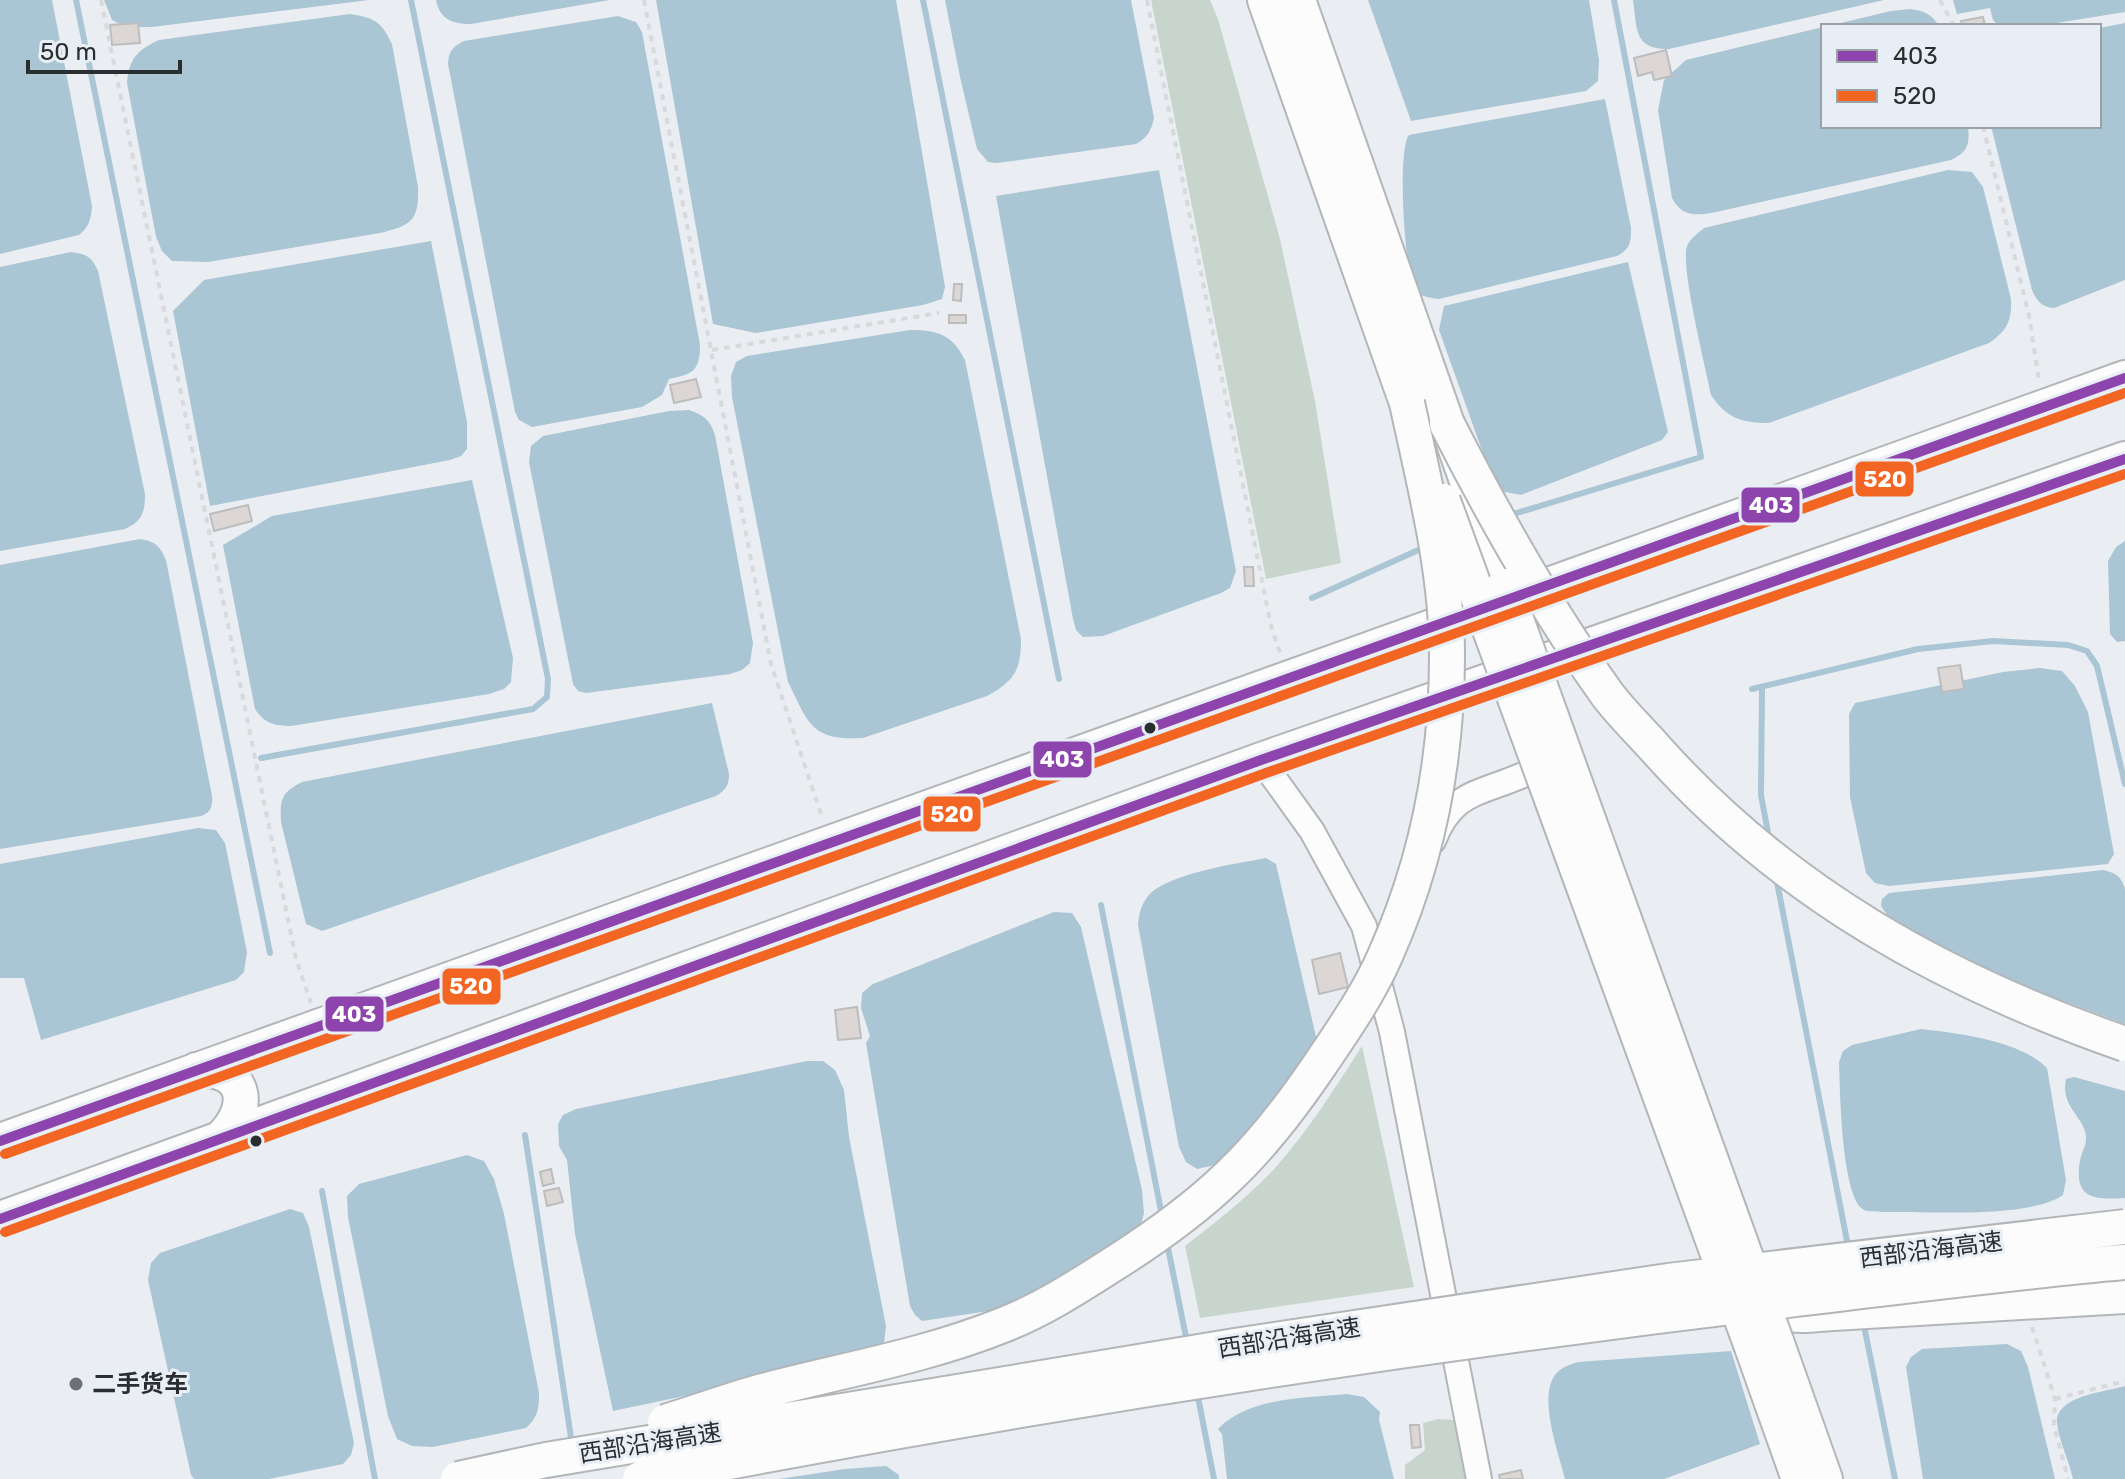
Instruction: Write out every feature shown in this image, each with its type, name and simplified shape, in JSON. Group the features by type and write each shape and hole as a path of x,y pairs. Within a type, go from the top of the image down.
{"highway":[{"path":"1265,0 1335,149 1447,424 1825,1479"},
{"path":"546,1460 759,1392 913,1354 1005,1325 1083,1284 1158,1235 1229,1176 1296,1100 1349,1021 1385,957 1416,873 1437,789 1447,653 1432,524 1407,403 1335,149 1298,0"},
{"path":"0,1141 2125,378"},
{"path":"1407,403 1799,1479"},
{"path":"1447,424 1490,508 1539,591 1609,696 1690,787 1781,867 1881,935 1989,991 2125,1044"},
{"path":"0,1219 1261,760 2125,459"},
{"path":"196,1070 224,1072 240,1091 239,1116 221,1138"},
{"name":"西部沿海高速","path":"458,1479 546,1460 1235,1346 1668,1281 2125,1227"},
{"name":"西部沿海高速","path":"640,1479 920,1426 1305,1363 1766,1303 2125,1262"},
{"path":"1766,1303 1778,1312 1833,1313 2125,1296"}],"street":[{"path":"1380,986 1435,835 1446,816 1461,801 1482,788 1566,757"},
{"path":"1261,760 1312,831 1364,926 1392,1032 1479,1479"}],"path":[{"path":"101,0 296,959 319,1027"},
{"path":"644,0 771,664 831,843"},
{"path":"1147,0 1271,626 1289,678"},
{"path":"1940,0 1953,24"},
{"path":"1983,128 2029,316 2043,408"},
{"path":"711,350 939,313"},
{"path":"2030,1321 2055,1399 2054,1425 2068,1479"},
{"path":"2055,1399 2125,1381"}],"shaded area":[{"path":"1151,0 1210,0 1218,19 1280,239 1315,401 1341,563 1266,579"},
{"path":"1362,1046 1414,1287 1200,1318 1185,1246 1243,1199 1275,1168 1310,1124"},
{"path":"1438,1419 1456,1420 1468,1479 1405,1479 1405,1465 1425,1450 1423,1423"}],"water":[{"path":"0,0 52,0 92,206 89,222 79,235 0,254"},
{"path":"104,0 369,0 152,27 126,27 112,20"},
{"path":"436,0 610,0 471,24 448,20"},
{"path":"656,0 896,0 945,287 942,299 923,305 756,333 713,324"},
{"path":"945,0 1131,0 1154,118 1152,127 1136,144 988,162 977,149"},
{"path":"1368,0 1589,0 1599,60 1598,81 1586,91 1411,121"},
{"path":"1633,0 1884,0 1669,49 1643,42 1637,29"},
{"path":"1953,0 2125,0 2125,12 2050,24 1997,24 1990,8 1957,14"},
{"path":"1891,11 1919,11 1937,24 1836,24"},
{"path":"350,14 376,22 392,44 418,187 417,207 411,220 380,233 208,262 172,261 162,251 156,237 127,83 136,56 159,40"},
{"path":"618,16 636,22 642,32 700,345 699,361 689,373 669,379 662,395 642,407 532,427 519,420 515,412 448,64 449,56 454,47 464,41"},
{"path":"2125,23 2125,280 2054,308 2040,303 2032,290 1992,128 2101,128 2101,28"},
{"path":"1821,27 1821,128 1968,128 1968,143 1961,154 1951,160 1716,212 1685,212 1672,198 1658,110 1664,80 1686,60"},
{"path":"1605,99 1631,228 1630,242 1625,251 1617,256 1439,299 1416,291 1405,239 1403,163 1409,135"},
{"path":"1159,170 1236,571 1230,588 1221,593 1103,636 1083,637 1076,630 1073,619 996,196"},
{"path":"1948,170 1972,172 1983,187 2011,299 2011,313 2000,334 1989,343 1769,423 1736,418 1723,409 1711,395 1690,295 1686,257 1687,246 1692,239 1704,228"},
{"path":"431,241 467,422 467,449 461,456 450,460 210,506 173,311 204,280"},
{"path":"71,252 88,257 98,271 145,494 143,511 135,523 125,529 0,551 0,267"},
{"path":"1628,262 1668,432 1662,440 1521,495 1500,491 1494,484 1439,330 1444,306"},
{"path":"910,330 943,335 955,344 965,360 1021,639 1019,659 1010,680 987,696 863,738 832,736 822,733 807,719 788,682 732,397 731,376 736,362 747,356"},
{"path":"689,410 706,419 715,435 753,643 750,663 730,674 586,693 578,691 573,684 529,462 531,446 543,436 669,411"},
{"path":"472,480 513,658 511,682 504,689 489,694 291,726 262,718 255,709 223,545 272,516"},
{"path":"140,539 156,545 166,560 212,796 211,808 201,816 0,849 0,565"},
{"path":"2125,541 2125,641 2117,642 2110,634 2108,561 2116,547"},
{"path":"2040,668 2062,671 2075,686 2088,712 2114,854 2108,864 1889,886 1875,883 1866,873 1850,797 1849,714 1855,703 2003,672"},
{"path":"712,703 729,774 726,787 716,796 322,931 306,924 281,822 282,802 286,793 302,782"},
{"path":"198,828 216,830 225,843 247,952 244,972 236,980 41,1040 24,978 0,978 0,864"},
{"path":"1266,858 1276,864 1320,1054 1238,1160 1197,1169 1186,1162 1179,1147 1138,925 1140,913 1148,896 1171,881"},
{"path":"2103,870 2117,876 2125,889 2125,1024 2024,986 1953,954 1887,915 1881,906 1882,899 1889,893"},
{"path":"1054,912 1072,913 1081,927 1142,1190 1144,1213 1139,1232 1015,1307 922,1321 910,1306 866,1043 870,1036 861,1008 862,993 873,984"},
{"path":"1921,1029 2005,1045 2022,1051 2047,1068 2066,1180 2063,1195 2026,1208 1976,1212 1870,1211 1864,1210 1856,1201 1843,1141 1839,1062 1843,1051 1852,1045"},
{"path":"807,1061 823,1061 835,1070 844,1090 849,1137 886,1326 883,1351 836,1364 613,1411 575,1234 567,1160 559,1146 558,1124 563,1115 576,1109"},
{"path":"2074,1077 2125,1091 2125,1198 2096,1197 2083,1190 2080,1183 2080,1161 2086,1136 2069,1104 2065,1089 2066,1079"},
{"path":"467,1155 484,1161 494,1179 504,1214 539,1393 538,1408 526,1428 433,1447 412,1446 397,1439 388,1416 348,1217 347,1196 359,1184"},
{"path":"290,1209 303,1213 309,1227 354,1443 351,1455 343,1464 269,1479 194,1479 148,1280 151,1263 160,1253"},
{"path":"2007,1344 2021,1351 2028,1367 2055,1479 1923,1479 1906,1367 1911,1357 1922,1349"},
{"path":"1731,1351 1760,1444 1664,1479 1565,1479 1550,1422 1549,1406 1549,1391 1560,1370 1578,1362"},
{"path":"2125,1386 2125,1479 2073,1479 2058,1430 2059,1414 2072,1401"},
{"path":"1347,1394 1364,1397 1380,1412 1379,1420 1394,1479 1227,1479 1222,1434 1218,1429 1231,1418 1279,1401"},
{"path":"886,1466 899,1475 899,1479 779,1479 845,1469"}],"building":[{"path":"1983,17 1985,24 1962,24 1961,21"},
{"path":"138,23 140,43 112,45 110,25"},
{"path":"1666,50 1672,76 1654,80 1652,72 1638,76 1634,58"},
{"path":"954,284 962,284 961,301 953,300"},
{"path":"949,315 966,315 966,323 949,323"},
{"path":"696,379 701,397 674,403 670,385"},
{"path":"248,505 252,521 214,531 210,514"},
{"path":"1244,567 1253,567 1254,586 1245,586"},
{"path":"1960,665 1964,689 1942,692 1938,668"},
{"path":"1340,953 1348,987 1319,994 1312,960"},
{"path":"857,1007 861,1038 838,1040 835,1010"},
{"path":"551,1169 554,1183 543,1186 540,1172"},
{"path":"559,1188 563,1202 547,1206 544,1191"},
{"path":"1410,1425 1419,1425 1421,1447 1412,1448"},
{"path":"1521,1470 1523,1479 1500,1479 1499,1475"}],"waterway":[{"path":"76,0 270,953"},
{"path":"261,758 533,709 547,697 548,679 411,0"},
{"path":"923,0 1059,679"},
{"path":"1507,516 1701,457 1614,0"},
{"path":"1312,598 1425,547"},
{"path":"1752,689 1918,649 1993,641 2068,645 2087,651 2097,666 2125,784"},
{"path":"1762,687 1761,795 1769,838"},
{"path":"1776,877 1849,1251"},
{"path":"1101,905 1162,1216"},
{"path":"525,1135 572,1444"},
{"path":"322,1191 375,1479"},
{"path":"1167,1243 1187,1342"},
{"path":"1863,1321 1895,1479"},
{"path":"1197,1392 1214,1479"}],"transit line":[{"name":"403","path":"0,1141 2125,378"},
{"name":"520","path":"5,1154 2125,393"},
{"name":"403","path":"0,1219 1261,760 2125,459"},
{"name":"520","path":"5,1232 1266,773 2125,474"}],"place":[{"name":"二手货车","path":"76,1384"}]}
